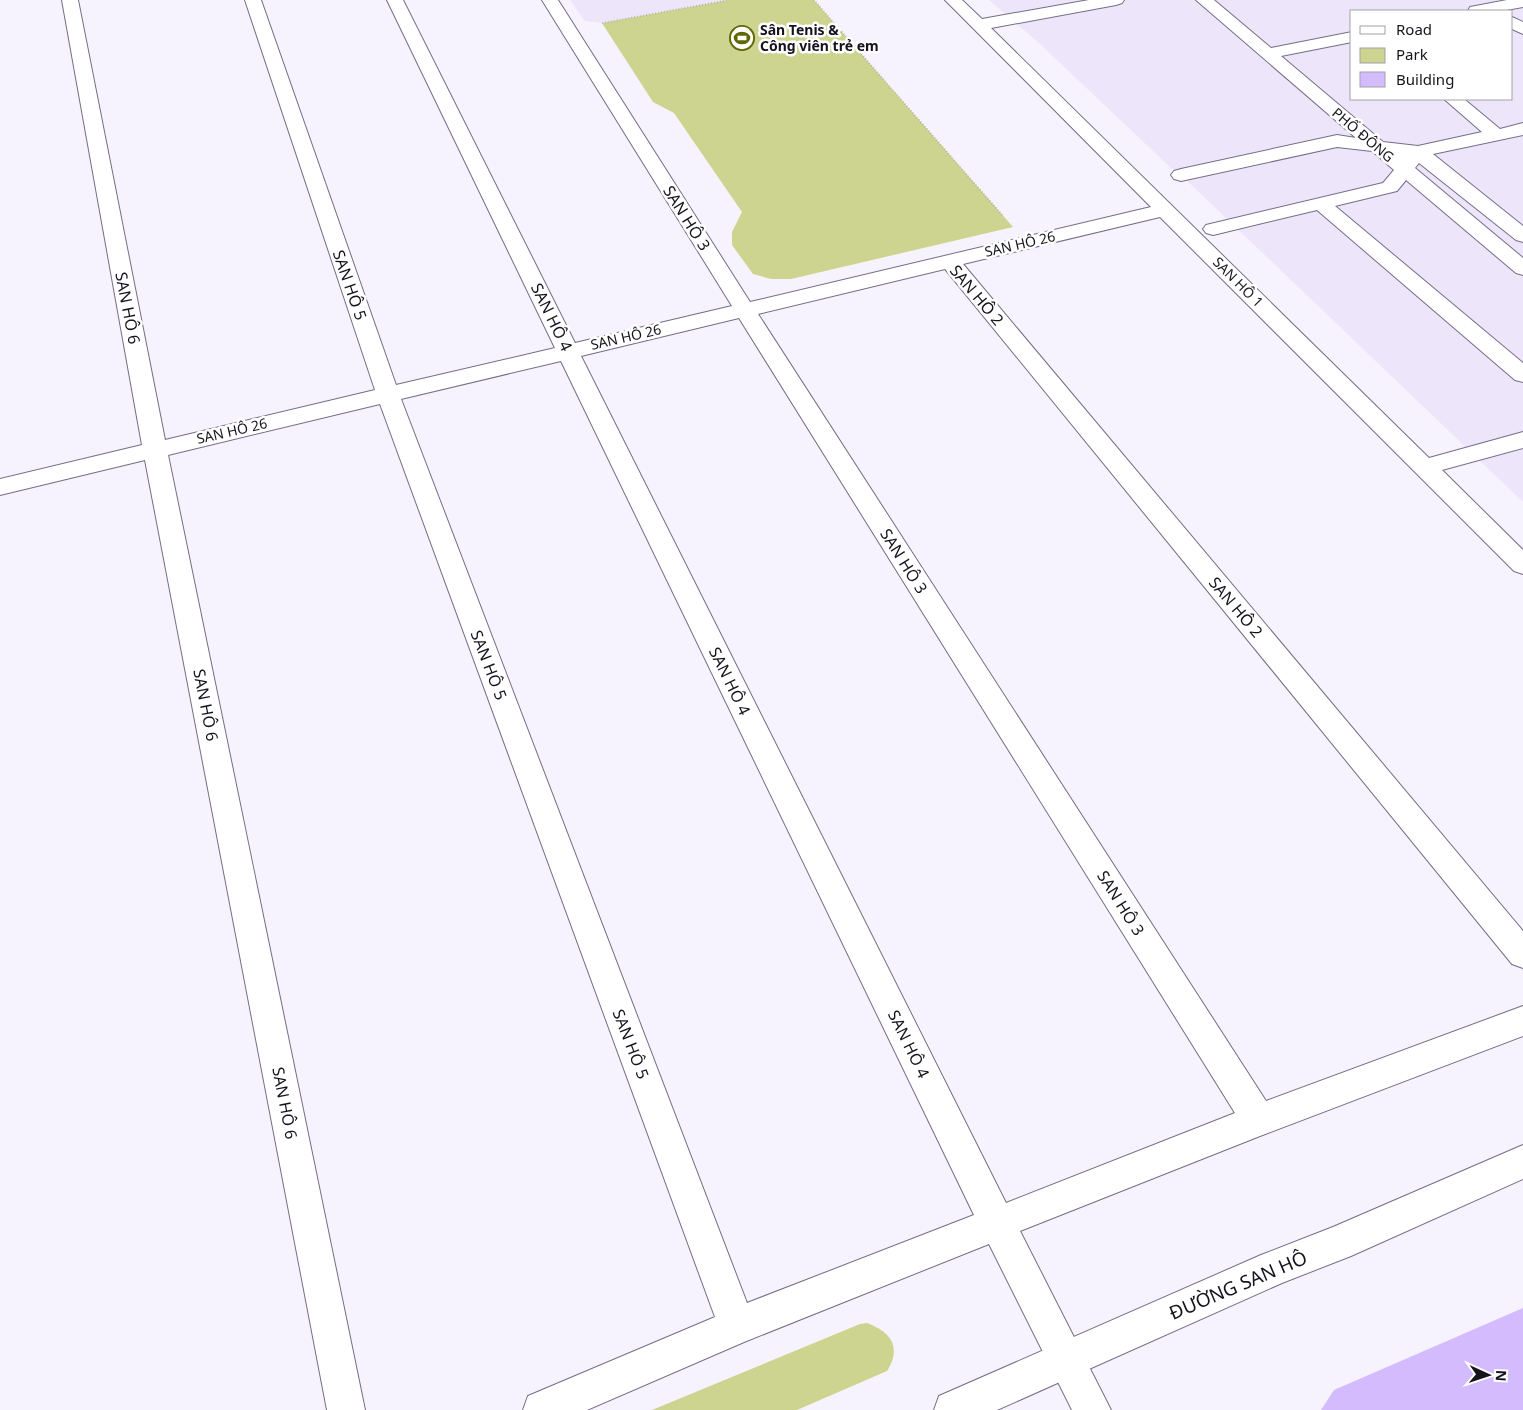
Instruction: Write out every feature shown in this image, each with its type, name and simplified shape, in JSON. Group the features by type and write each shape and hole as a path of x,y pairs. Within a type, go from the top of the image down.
{"street":[{"name":"SAN HÔ 6","path":"70,0 155,450 346,1410"},
{"name":"SAN HÔ 5","path":"253,0 388,394 737,1326"},
{"name":"SAN HÔ 4","path":"394,0 997,1223 1092,1410"},
{"name":"SAN HÔ 3","path":"550,0 744,310 1259,1120"},
{"name":"SAN HÔ 1","path":"953,0 1523,565"},
{"path":"979,25 1116,0"},
{"name":"PHỐ ĐÔNG","path":"1204,0 1523,269"},
{"path":"1485,8 1523,2"},
{"path":"1267,54 1350,37"},
{"path":"1454,100 1495,134"},
{"path":"1181,175 1337,141 1418,152 1523,129"},
{"path":"1213,229 1390,188 1418,152"},
{"path":"1418,152 1523,236"},
{"path":"1321,204 1523,375"},
{"name":"SAN HÔ 26","path":"0,487 1165,210"},
{"name":"SAN HÔ 2","path":"949,261 1523,954"},
{"path":"1424,467 1523,440"},
{"path":"542,1410 737,1326 1259,1120 1523,1021"},
{"name":"ĐƯỜNG SAN HÔ","path":"953,1410 1068,1361 1274,1268 1338,1243 1523,1162"}],"path":[{"path":"602,23 728,0"},
{"path":"814,0 1007,220"}],"shaded area":[{"path":"570,0 728,0 602,23 585,21"},
{"path":"989,0 1523,0 1523,502 1181,175 1171,168 1041,45"}],"green space":[{"path":"728,0 814,0 1013,227 791,279 771,279 753,274 732,245 732,232 742,212 674,113 653,102 602,23"},
{"path":"867,1323 882,1331 892,1341 894,1355 887,1371 797,1410 652,1410 860,1324"}],"building":[{"path":"1523,1308 1523,1410 1321,1410 1334,1390"}],"place":[{"name":"Sân Tenis & Công viên trẻ em","path":"742,38"}]}
